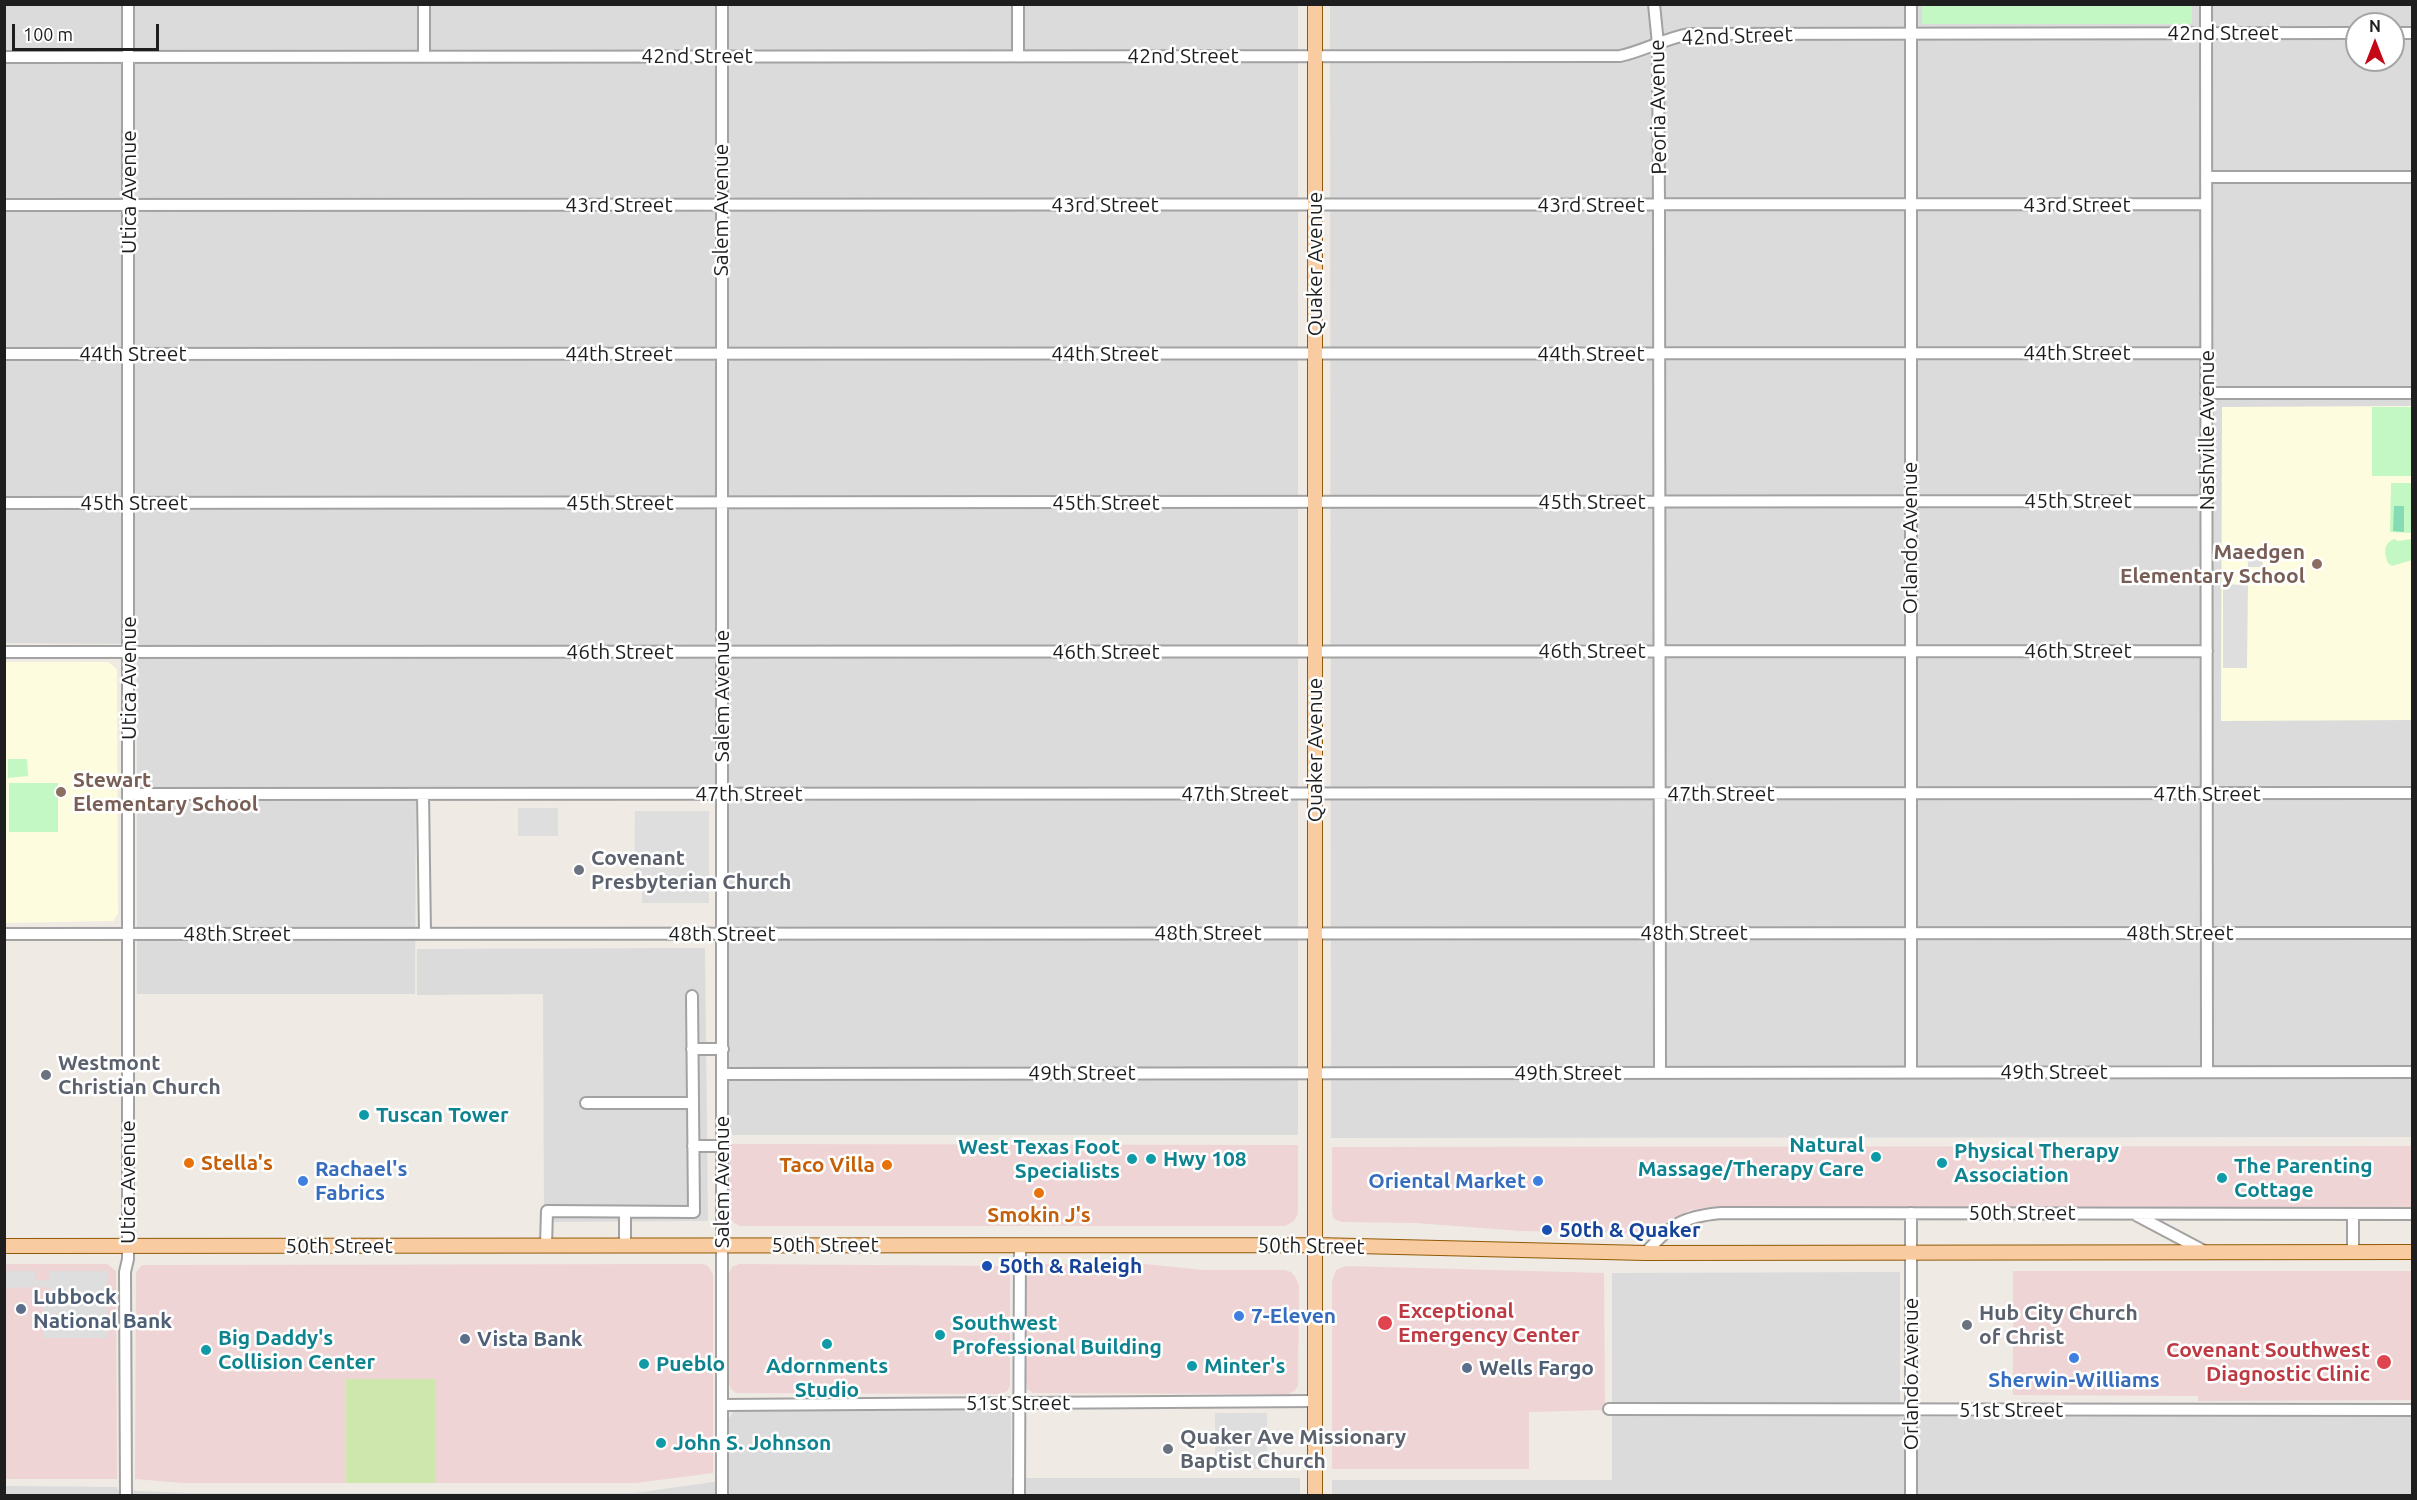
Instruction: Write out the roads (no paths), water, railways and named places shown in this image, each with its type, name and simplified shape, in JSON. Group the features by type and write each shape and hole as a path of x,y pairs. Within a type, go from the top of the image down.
{"main road":[{"name":"Quaker Avenue","path":"1315,4 1315,1496"},
{"name":"50th Street","path":"4,1246 1316,1245 1645,1253 2412,1252"}],"street":[{"name":"Utica Avenue","path":"126,1496 129,934 128,4"},
{"path":"424,4 424,57"},
{"name":"Salem Avenue","path":"722,4 722,1496"},
{"path":"1018,4 1018,56"},
{"name":"Peoria Avenue","path":"1654,4 1658,44 1659,205 1660,1073"},
{"name":"Orlando Avenue","path":"1911,4 1911,1072"},
{"name":"Nashville Avenue","path":"2206,4 2207,1072"},
{"name":"42nd Street","path":"4,57 1620,56 1639,52 1675,36 1689,34 2345,33"},
{"path":"2206,177 2412,177"},
{"name":"43rd Street","path":"4,205 2206,204"},
{"name":"44th Street","path":"4,354 2206,353"},
{"path":"2206,393 2412,393"},
{"name":"45th Street","path":"4,503 2207,501"},
{"name":"46th Street","path":"4,652 2207,651"},
{"name":"47th Street","path":"129,794 2412,793"},
{"path":"423,794 425,934"},
{"name":"48th Street","path":"4,934 2412,933"},
{"path":"546,1245 547,1211 694,1212 692,996"},
{"path":"692,1049 723,1049"},
{"name":"49th Street","path":"723,1074 2412,1072"},
{"path":"586,1103 693,1103"},
{"path":"693,1146 723,1146"},
{"path":"625,1213 625,1246"},
{"name":"50th Street","path":"1645,1253 1670,1228 1697,1215 1721,1213 2412,1214"},
{"name":"Orlando Avenue","path":"1911,1213 1911,1496"},
{"path":"2132,1213 2205,1251"},
{"path":"2353,1214 2353,1252"},
{"path":"1019,1496 1020,1245"},
{"name":"51st Street","path":"722,1405 1315,1401"},
{"name":"51st Street","path":"1609,1409 2412,1410"}],"place":[{"name":"Maedgen Elementary School","path":"2317,564"},
{"name":"Stewart Elementary School","path":"61,792"},
{"name":"Covenant Presbyterian Church","path":"579,870"},
{"name":"Westmont Christian Church","path":"46,1075"},
{"name":"Tuscan Tower","path":"364,1115"},
{"name":"Natural Massage/Therapy Care","path":"1876,1157"},
{"name":"West Texas Foot Specialists","path":"1132,1159"},
{"name":"Hwy 108","path":"1151,1159"},
{"name":"Stella's","path":"189,1163"},
{"name":"Physical Therapy Association","path":"1942,1163"},
{"name":"Taco Villa","path":"887,1165"},
{"name":"The Parenting Cottage","path":"2222,1178"},
{"name":"Rachael's Fabrics","path":"303,1181"},
{"name":"Oriental Market","path":"1538,1181"},
{"name":"Smokin J's","path":"1039,1193"},
{"name":"50th & Quaker","path":"1547,1230"},
{"name":"50th & Raleigh","path":"987,1266"},
{"name":"Lubbock National Bank","path":"21,1309"},
{"name":"7-Eleven","path":"1239,1316"},
{"name":"Exceptional Emergency Center","path":"1385,1323"},
{"name":"Hub City Church of Christ","path":"1967,1325"},
{"name":"Southwest Professional Building","path":"940,1335"},
{"name":"Vista Bank","path":"465,1339"},
{"name":"Adornments Studio","path":"827,1344"},
{"name":"Big Daddy's Collision Center","path":"206,1350"},
{"name":"Sherwin-Williams","path":"2074,1358"},
{"name":"Covenant Southwest Diagnostic Clinic","path":"2384,1362"},
{"name":"Pueblo","path":"644,1364"},
{"name":"Minter's","path":"1192,1366"},
{"name":"Wells Fargo","path":"1467,1368"},
{"name":"John S. Johnson","path":"661,1443"},
{"name":"Quaker Ave Missionary Baptist Church","path":"1168,1449"}]}
